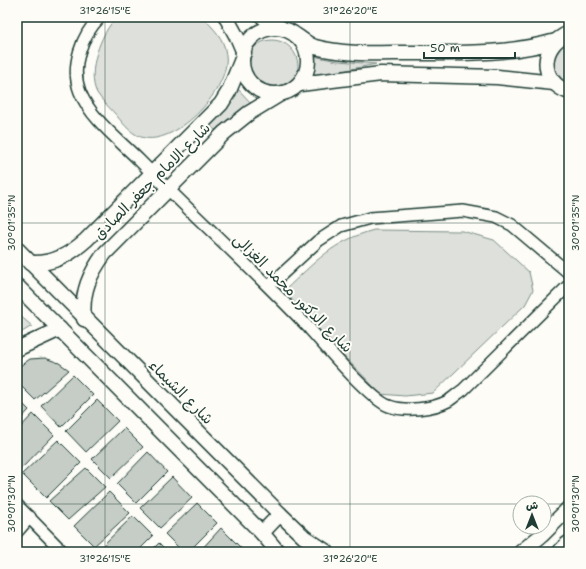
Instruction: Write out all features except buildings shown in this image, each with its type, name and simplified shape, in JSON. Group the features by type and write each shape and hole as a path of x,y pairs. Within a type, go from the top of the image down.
{"main road":[{"path":"562,552 569,545"}],"street":[{"name":"شارع الدكتور محمد الغزالى","path":"100,17 82,40 76,65 79,90 89,110 152,174 269,286 364,387 388,406 402,408 434,406 448,401 463,390 569,285"},
{"path":"226,17 231,25 243,56 245,73 252,84 263,91 282,93 300,84 381,74 497,76 554,83 569,92"},
{"path":"263,17 313,46 343,52 498,53 556,41 569,33"},
{"path":"243,56 250,40 260,32 281,28"},
{"path":"297,36 307,51 309,59 308,68 300,84"},
{"path":"554,83 547,70 546,62 551,47 556,41"},
{"name":"شارع الامام جعفر الصادق","path":"30,263 44,264 73,251 221,104 229,91 243,56"},
{"name":"شارع الامام جعفر الصادق","path":"84,318 83,306 86,284 93,269 105,253 236,122 282,93"},
{"path":"269,286 318,241 341,226 370,218 463,211 496,217 512,225 569,273"},
{"name":"شارع الشيماء","path":"17,249 280,514 304,537 327,552"},
{"path":"17,286 262,533 278,552"},
{"path":"17,349 60,329"},
{"path":"17,505 63,552"},
{"path":"521,552 542,535 569,508"},
{"path":"262,533 280,514"},
{"path":"17,532 30,517"}],"shaded area":[{"path":"117,17 203,17 218,34 223,43 226,55 225,68 220,83 211,97 200,111 186,123 172,132 158,138 145,138 133,133 97,93 94,84 94,64 101,42 111,24"},
{"path":"267,40 277,40 286,44 294,52 298,61 298,71 294,80 286,88 277,92 267,92 258,88 250,80 246,71 246,61 250,52 258,44"},
{"path":"569,42 569,90 550,77 548,62 564,43"},
{"path":"313,56 338,61 376,64 312,77"},
{"path":"238,89 251,103 215,130 208,124 227,105"},
{"path":"374,230 462,231 494,240 529,272 533,290 525,305 433,393 405,396 380,394 306,317 285,290 336,246 347,240"},
{"path":"18,314 32,326 17,335 17,315"}]}
